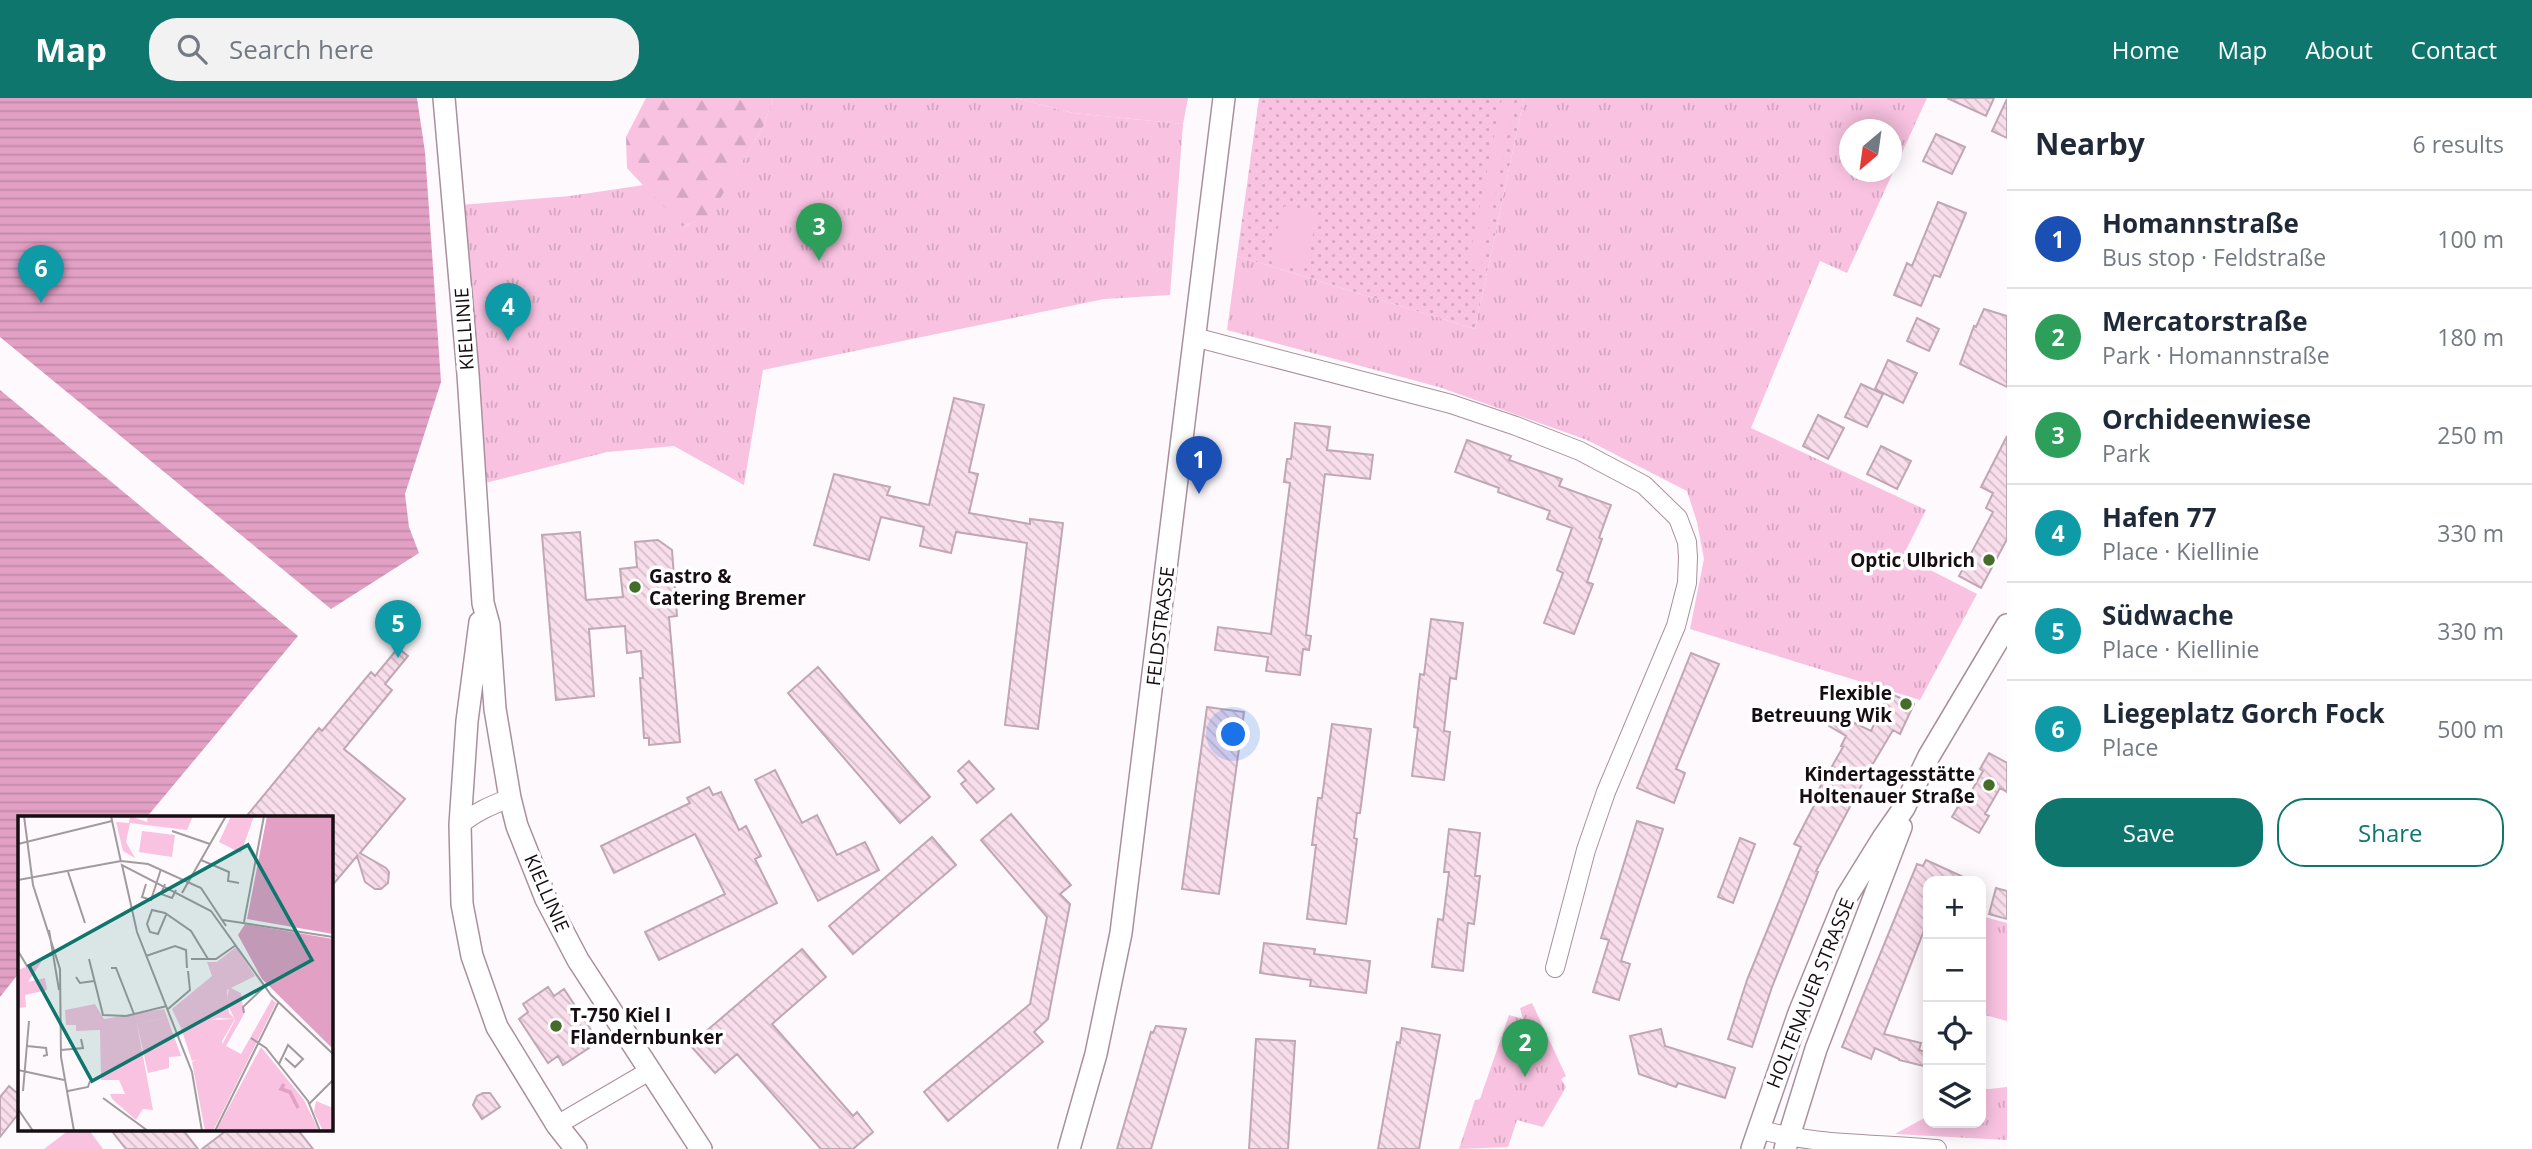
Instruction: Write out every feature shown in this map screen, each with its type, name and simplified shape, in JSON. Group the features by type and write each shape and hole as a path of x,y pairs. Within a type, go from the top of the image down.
{"street":[{"name":"KIELLINIE","path":"444,98 468,374 483,603 467,722 460,825 463,904 471,956 497,1027 576,1149"},
{"name":"FELDSTRASSE","path":"1069,1149 1096,1054 1121,933 1224,98"},
{"path":"1194,337 1417,394 1516,426 1580,451 1644,485 1678,519 1688,542 1687,583 1679,616 1606,792 1586,850 1555,968"},
{"name":"KIELLINIE","path":"483,603 489,625 495,709 510,798 517,826 546,899 578,960 701,1149"},
{"name":"HOLTENAUER STRASSE","path":"1755,1139 1799,1013 1847,896 1904,808 1929,756 2007,625"},
{"path":"460,825 489,806 510,798"},
{"name":"HOLTENAUER STRASSE","path":"1787,1143 1816,1049 1903,820 1904,808"},
{"path":"558,1125 651,1070"},
{"path":"1755,1139 1787,1143 1937,1149"}],"green space":[{"path":"646,98 773,98 764,125 711,215 682,227 627,168 626,137"},
{"path":"773,98 1015,98 1073,113 1183,124 1170,295 1104,299 763,370 744,485 674,446 607,452 485,483 460,205 570,196 644,185 683,227 711,214 764,125"},
{"path":"1015,98 1188,98 1183,124 1073,113"},
{"path":"1259,98 1524,98 1475,329 1237,256"},
{"path":"1502,98 1515,98 1480,271 1467,268"},
{"path":"1524,98 1927,98 1902,153 1902,119 1839,119 1839,182 1889,182 1847,273 1820,261 1751,428 1926,510 1903,556 1977,594 1920,700 1690,629 1704,559 1697,522 1687,491 1587,440 1439,387 1227,330 1237,256 1475,329"},
{"path":"1284,206 1318,215 1304,270 1269,261"},
{"path":"1986,917 2007,923 2007,1021 1986,1015"},
{"path":"1986,933 2007,939 2007,1015 1986,1009"},
{"path":"1532,1003 1566,1076 1561,1079 1566,1087 1543,1127 1517,1120 1508,1147 1459,1149 1475,1100 1480,1099 1509,1015 1523,1019 1520,1008"},
{"path":"2007,1087 2007,1140 1895,1134 1923,1119 1923,1128 1986,1128 1986,1089"},
{"path":"66,1132 90,1132 103,1149 44,1149"}],"shaded area":[{"path":"0,98 417,98 425,152 441,382 405,494 409,527 419,553 331,609 0,337"},
{"path":"0,390 298,636 148,816 18,816 18,974 0,997"}],"building":[{"path":"1947,98 1994,98 1986,116"},
{"path":"2007,99 2007,138 1992,131"},
{"path":"1936,134 1965,147 1952,174 1923,161"},
{"path":"1938,202 1966,213 1940,277 1934,275 1921,306 1894,295 1907,263 1912,266"},
{"path":"1984,309 2007,316 2007,387 1960,364 1974,326 1976,327"},
{"path":"1917,318 1939,329 1929,351 1907,341"},
{"path":"1888,360 1917,373 1903,403 1875,389"},
{"path":"1861,384 1883,394 1867,427 1845,417"},
{"path":"954,398 984,405 969,472 978,474 969,513 1030,524 1030,519 1063,523 1038,729 1005,725 1027,543 956,532 951,553 920,546 924,527 881,517 869,560 814,545 834,474 890,487 887,495 929,505"},
{"path":"1818,415 1844,428 1828,459 1803,446"},
{"path":"1295,423 1330,427 1327,450 1373,455 1370,479 1325,474 1306,635 1311,636 1309,650 1303,649 1300,675 1266,671 1268,657 1215,650 1218,627 1271,634 1290,483 1284,482 1287,459 1291,459"},
{"path":"2007,436 2007,539 1981,588 1959,576 1993,512 1986,508 1993,493 1981,487"},
{"path":"1467,440 1511,456 1509,460 1562,479 1559,486 1611,505 1587,582 1593,584 1574,634 1544,623 1563,573 1557,570 1572,528 1547,519 1550,511 1498,492 1499,488 1455,472"},
{"path":"1881,446 1911,461 1897,489 1867,474"},
{"path":"580,532 586,600 623,597 620,569 637,567 635,542 658,540 672,550 677,616 669,617 680,742 649,745 649,738 644,738 641,651 627,653 625,626 589,629 594,696 556,700 542,535"},
{"path":"1431,619 1463,623 1456,679 1450,678 1444,731 1450,732 1444,780 1412,776 1418,728 1414,727 1420,674 1424,675"},
{"path":"398,648 408,656 385,684 392,690 344,749 405,799 360,853 386,868 389,872 388,883 381,889 375,889 365,882 357,856 332,886 332,816 247,816 319,728 322,731 371,672 375,676"},
{"path":"1691,653 1719,664 1676,769 1685,773 1674,803 1637,788"},
{"path":"818,667 930,797 900,823 788,693"},
{"path":"1889,693 1914,704 1900,734 1893,730 1871,767 1816,871 1818,872 1772,987 1752,1047 1728,1039 1747,980 1801,847 1794,844 1818,798 1815,796 1843,747 1841,746 1846,736 1829,726 1836,714 1871,731"},
{"path":"1207,707 1244,712 1219,894 1182,889"},
{"path":"1332,724 1371,729 1360,813 1357,813 1354,838 1357,839 1346,924 1307,919 1316,845 1312,845 1315,821 1318,798 1322,798"},
{"path":"1989,753 2007,763 2007,792 2000,788 1985,814 1989,816 1979,833 1952,817 1975,785"},
{"path":"969,761 994,789 977,803 961,784 966,780 958,771"},
{"path":"775,770 802,823 817,815 837,855 865,842 879,870 818,901 755,780"},
{"path":"709,787 713,795 721,792 739,830 746,826 761,856 755,859 777,903 659,960 645,932 725,894 695,834 614,873 601,846 690,803 687,798"},
{"path":"1011,814 1071,885 1060,894 1070,904 1048,1019 1034,1032 1043,1042 948,1121 924,1092 1030,1004 1047,917 981,840"},
{"path":"1637,821 1663,829 1621,961 1630,964 1619,1000 1593,992 1609,940 1601,938"},
{"path":"1449,829 1480,833 1475,876 1480,876 1474,924 1468,923 1463,971 1432,967 1438,919 1443,920 1449,872 1444,872"},
{"path":"932,837 956,865 853,954 829,926"},
{"path":"1740,838 1755,844 1733,903 1718,897"},
{"path":"1926,860 1961,876 1923,876 1923,933 1884,1034 1921,1043 1919,1050 1923,1051 1923,1066 1899,1060 1875,1048 1871,1059 1842,1047 1917,864 1923,866"},
{"path":"1996,888 2007,891 2007,919 1989,914"},
{"path":"1264,943 1315,949 1314,954 1370,961 1366,993 1310,986 1311,980 1260,973"},
{"path":"802,949 826,977 772,1024 853,1116 857,1112 873,1132 853,1149 821,1149 737,1054 715,1073 690,1045"},
{"name":"T-750 Kiel I Flandernbunker","path":"548,987 554,996 564,989 593,1033 583,1040 589,1048 563,1065 558,1056 548,1063 519,1019 528,1012 523,1004"},
{"path":"1156,1026 1186,1029 1151,1149 1117,1149 1151,1032 1153,1033"},
{"path":"1402,1028 1440,1035 1419,1149 1378,1149 1397,1042 1400,1043"},
{"path":"1661,1029 1665,1046 1735,1068 1725,1098 1678,1083 1676,1087 1639,1074 1630,1036"},
{"path":"1256,1039 1295,1041 1288,1149 1249,1149"},
{"path":"9,1086 18,1094 18,1114 0,1137 0,1097"},
{"path":"490,1093 500,1107 482,1119 473,1105 477,1096"},
{"path":"113,1132 185,1132 198,1149 126,1149"},
{"path":"224,1132 300,1132 313,1149 202,1149"}],"place":[{"name":"Orchideenwiese","path":"819,261"},
{"name":"Liegeplatz Gorch Fock","path":"41,303"},
{"name":"Hafen 77","path":"508,341"},
{"name":"Homannstraße","path":"1199,494"},
{"name":"Optic Ulbrich","path":"1989,560"},
{"name":"Gastro & Catering Bremer","path":"635,587"},
{"name":"Südwache","path":"398,658"},
{"name":"Flexible Betreuung Wik","path":"1906,704"},
{"name":"Kindertagesstätte Holtenauer Straße","path":"1989,785"},
{"name":"T-750 Kiel I Flandernbunker","path":"556,1026"},
{"name":"Mercatorstraße","path":"1525,1077"}]}
